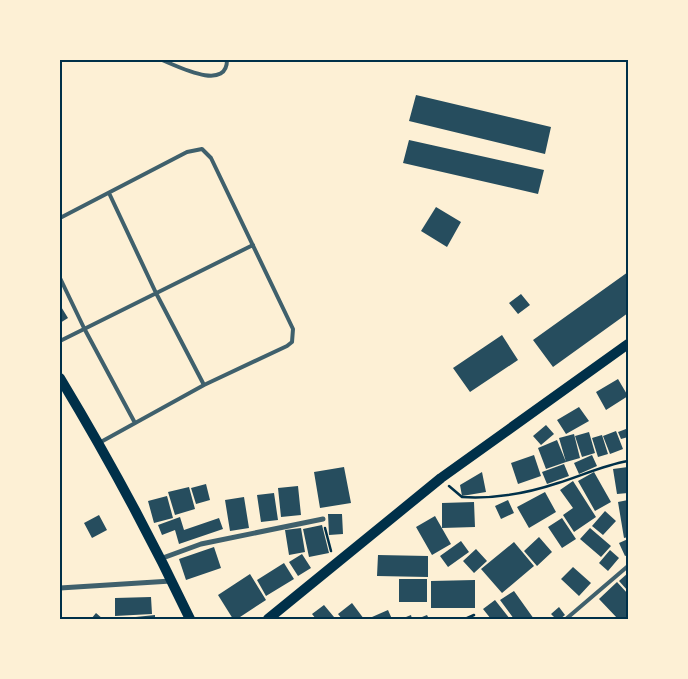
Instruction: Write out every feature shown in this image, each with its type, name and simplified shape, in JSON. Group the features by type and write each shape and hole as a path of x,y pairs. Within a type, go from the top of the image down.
{"main road":[{"path":"268,619 441,478 504,431 628,344"},
{"path":"60,378 99,443 190,619"}],"street":[{"path":"160,559 201,544 324,519"},
{"path":"60,588 172,582"}],"lane":[{"path":"162,60 191,72 211,76 220,74 224,70 227,60"},
{"path":"60,218 187,152 202,149 212,158 293,330 292,342 288,346 204,385 99,443"},
{"path":"109,193 156,293 204,385"},
{"path":"60,341 253,245"},
{"path":"60,278 84,328 135,423"},
{"path":"566,619 628,566"}],"path":[{"path":"441,478 462,498 498,496 536,490 597,469 628,461"},
{"path":"324,519 329,547 337,562"},
{"path":"465,619 474,614"}],"building":[{"path":"416,95 551,127 545,154 409,121"},
{"path":"409,140 544,170 538,194 403,163"},
{"path":"436,207 461,222 447,247 421,231"},
{"path":"628,272 628,313 553,367 533,340"},
{"path":"521,294 530,305 518,314 509,303"},
{"path":"60,305 68,318 60,323"},
{"path":"502,335 518,360 470,392 453,368"},
{"path":"618,379 628,396 606,410 596,392"},
{"path":"579,407 589,421 566,434 557,420"},
{"path":"546,425 554,434 541,445 533,436"},
{"path":"626,429 628,437 621,439 618,432"},
{"path":"616,431 623,449 610,454 603,436"},
{"path":"589,432 595,453 582,457 575,436"},
{"path":"574,434 580,458 566,462 559,438"},
{"path":"602,435 608,454 598,457 592,438"},
{"path":"557,440 566,462 546,469 538,448"},
{"path":"534,455 541,476 518,484 511,463"},
{"path":"592,455 597,466 579,474 574,463"},
{"path":"564,464 569,476 547,484 542,472"},
{"path":"344,467 351,503 320,508 314,472"},
{"path":"628,467 628,493 617,494 613,469"},
{"path":"482,472 486,492 462,496 460,485"},
{"path":"594,472 611,502 595,511 578,481"},
{"path":"573,481 596,517 574,532 563,515 573,508 560,490"},
{"path":"206,484 210,500 196,504 191,488"},
{"path":"298,486 301,515 281,517 278,488"},
{"path":"189,487 195,509 175,515 168,492"},
{"path":"545,492 556,512 529,528 517,507"},
{"path":"274,493 278,520 261,522 257,495"},
{"path":"167,496 173,518 154,523 148,501"},
{"path":"244,497 249,528 230,531 225,500"},
{"path":"508,500 514,513 501,519 495,506"},
{"path":"628,500 628,537 624,538 618,502"},
{"path":"474,502 475,527 442,528 442,503"},
{"path":"605,511 616,521 603,535 592,526"},
{"path":"328,514 342,514 343,534 329,535"},
{"path":"99,515 107,530 92,538 84,523"},
{"path":"435,516 451,544 432,555 416,527"},
{"path":"180,517 184,530 219,518 223,529 179,544 175,530 162,535 158,525"},
{"path":"562,518 576,539 562,548 548,527"},
{"path":"322,525 329,553 309,557 303,529"},
{"path":"301,528 305,552 289,555 285,530"},
{"path":"590,528 611,546 601,557 580,539"},
{"path":"539,537 552,552 537,566 524,551"},
{"path":"628,539 628,555 625,556 619,543"},
{"path":"461,541 469,552 448,567 440,556"},
{"path":"514,542 534,566 502,593 481,569"},
{"path":"214,547 221,568 186,580 179,559"},
{"path":"476,549 487,561 474,573 463,561"},
{"path":"610,550 619,558 608,571 599,563"},
{"path":"302,554 311,568 298,576 289,562"},
{"path":"378,555 428,556 428,577 377,576"},
{"path":"284,563 294,579 266,596 257,580"},
{"path":"573,567 591,583 579,596 561,579"},
{"path":"628,573 628,591 619,581"},
{"path":"250,574 266,600 237,619 233,619 218,595"},
{"path":"399,579 427,579 427,602 399,602"},
{"path":"475,580 475,608 431,608 431,581"},
{"path":"617,582 628,594 628,616 625,619 618,619 599,599"},
{"path":"514,591 534,619 514,619 500,600"},
{"path":"151,597 152,614 115,616 115,598"},
{"path":"495,600 510,619 491,619 483,609"},
{"path":"352,603 364,619 342,619 338,614"},
{"path":"324,605 334,617 330,619 316,619 312,614"},
{"path":"559,607 565,615 560,619 556,619 551,614"},
{"path":"388,610 392,619 373,619 372,617"},
{"path":"96,613 103,619 91,619"},
{"path":"155,615 155,619 126,619 126,618"},
{"path":"411,615 412,619 401,619"},
{"path":"427,615 429,619 417,619"}]}
